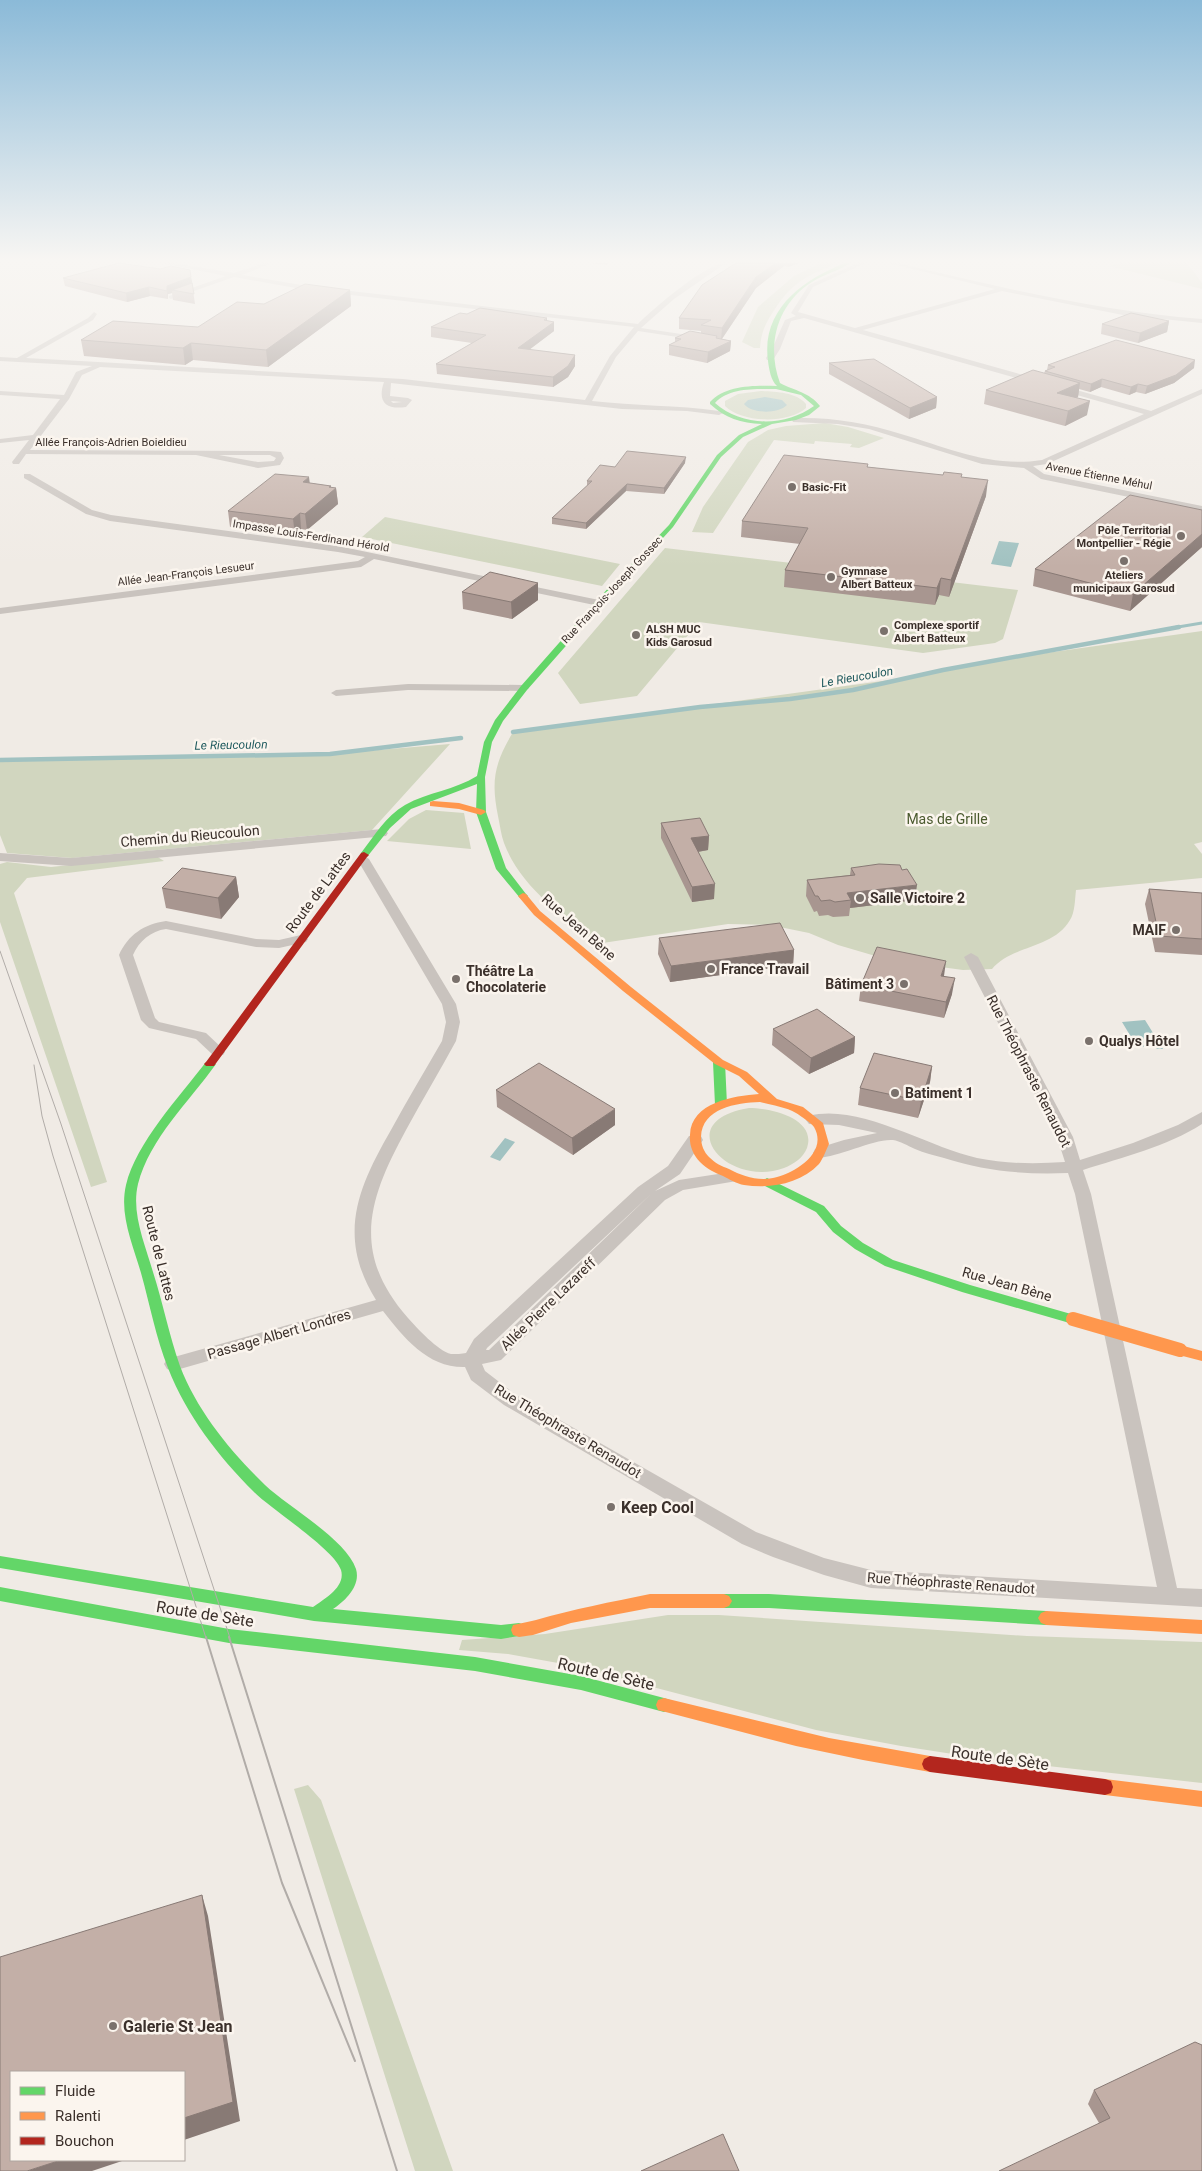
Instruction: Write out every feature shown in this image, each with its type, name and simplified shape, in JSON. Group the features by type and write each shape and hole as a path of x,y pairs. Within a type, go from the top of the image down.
{"main road":[{"path":"747,388 756,381 766,364"},
{"path":"771,364 776,384 808,396 815,401 817,406 810,414 796,420 772,422 724,415 713,407 714,399 726,392 747,388 789,390"},
{"name":"Rue François-Joseph Gossec","path":"500,720 524,688 599,603 671,526 719,456 722,447 735,427 724,415"},
{"name":"Rue François-Joseph Gossec","path":"719,456 747,433 772,422"},
{"name":"Rue Jean Bène","path":"500,720 488,742 481,777 482,812 501,869 537,913 627,989 719,1062 742,1074 770,1099"},
{"name":"Route de Lattes","path":"314,1614 330,1604 340,1593 347,1582 349,1569 343,1558 286,1512 248,1475 205,1423 186,1394 173,1364 137,1238 130,1196 134,1177 148,1148 301,939 382,833 402,812 414,804 454,792 473,784 481,777"},
{"name":"Route de Lattes","path":"402,812 429,804 467,807 482,812"},
{"path":"719,1062 721,1105"},
{"path":"814,1179 817,1159 823,1145 822,1137 814,1120 795,1107 770,1099 750,1098 721,1105 700,1120 696,1130 695,1140 700,1155 713,1167 731,1177 743,1180 767,1182 793,1177 817,1159"},
{"name":"Rue Jean Bène","path":"767,1182 820,1209 837,1229 860,1246 890,1263 967,1289 1202,1356"},
{"name":"Rue Jean Bène","path":"816,1196 820,1209"},
{"name":"Route de Sète","path":"0,1562 314,1614 501,1632 533,1628 572,1616 650,1601 769,1601 1202,1627"},
{"name":"Route de Sète","path":"0,1594 230,1636 441,1660 580,1684 775,1734 867,1754 975,1771 1202,1799"}],"street":[{"path":"65,364 79,374"},
{"path":"94,364 389,380 588,402 687,409 724,415"},
{"path":"588,402 608,364"},
{"path":"976,364 1153,414"},
{"path":"16,462 66,397 79,374 103,365"},
{"path":"386,398 386,384 389,380"},
{"path":"1026,465 1044,462 1202,391"},
{"path":"0,393 66,397"},
{"path":"652,408 714,399"},
{"name":"Avenue Étienne Méhul","path":"817,406 880,430 991,464 1026,465 1038,475 1202,509"},
{"name":"Avenue Étienne Méhul","path":"796,420 831,420 880,430"},
{"path":"0,442 35,437"},
{"name":"Allée François-Adrien Boieldieu","path":"24,452 278,454 280,458 277,463 258,466 199,454"},
{"name":"Impasse Louis-Ferdinand Hérold","path":"26,476 89,512 110,518 338,549 599,603"},
{"name":"Allée Jean-François Lesueur","path":"0,610 361,564 373,556"},
{"path":"336,693 408,687 524,688"},
{"name":"Chemin du Rieucoulon","path":"0,857 71,862 382,833"},
{"path":"363,859 449,1004 454,1017 454,1028 449,1041 379,1166 366,1197 362,1221 364,1250 372,1276 385,1304 406,1328 428,1347 448,1360 472,1360"},
{"path":"218,1052 201,1036 154,1025 148,1020 126,955 128,950 146,929 155,925 166,925 256,942 279,944 301,939"},
{"name":"Rue Théophraste Renaudot","path":"971,957 1065,1137 1076,1167 1169,1597"},
{"path":"814,1120 839,1120 875,1127 954,1158 1014,1168 1076,1167 1139,1147 1184,1129 1202,1117"},
{"path":"817,1159 844,1145 894,1135"},
{"name":"Allée Pierre Lazareff","path":"472,1360 495,1354 627,1217 644,1191 674,1170 695,1140"},
{"name":"Allée Pierre Lazareff","path":"627,1217 669,1189 696,1181 731,1177"},
{"name":"Passage Albert Londres","path":"173,1364 385,1304"},
{"name":"Rue Théophraste Renaudot","path":"472,1360 477,1375 510,1400 749,1538 783,1554 823,1568 871,1579 1202,1598"}],"green space":[{"path":"761,391 779,392 797,397 806,404 806,408 788,417 765,419 742,416 725,406 725,401 738,394"},
{"path":"825,423 848,427 884,438 859,448 850,447 852,444 815,441 814,444 774,440 713,533 692,532 703,507 748,442 768,430 786,426"},
{"path":"385,517 620,564 602,586 362,537"},
{"name":"Complexe sportif Albert Batteux","path":"665,548 1018,590 1003,639 995,643 923,653 699,622 637,696 580,704 558,673"},
{"name":"Mas de Grille","path":"1202,631 1202,842 1194,844 1202,854 1202,878 1076,890 1073,913 1063,929 1043,942 1010,955 992,969 963,970 889,960 838,945 809,933 770,925 728,924 596,944 556,911 531,886 520,873 503,840 496,804 495,782 498,763 513,732 904,678 1003,659"},
{"path":"450,744 372,830 72,858 7,853 0,835 0,760 330,754"},
{"path":"426,810 464,813 471,849 387,841 409,819"},
{"path":"156,856 164,861 27,878 14,893 107,1182 91,1187 0,922 0,864 7,862 51,867"},
{"path":"749,1108 779,1113 799,1122 805,1129 808,1138 807,1148 801,1158 784,1168 763,1172 743,1169 726,1162 715,1151 710,1138 713,1126 725,1115"},
{"path":"668,1615 719,1615 1027,1636 1202,1642 1202,1783 985,1759 901,1746 816,1730 569,1665 508,1654 459,1650 462,1640 545,1634"},
{"path":"308,1785 321,1800 453,2171 415,2171 294,1789"}],"water":[{"path":"765,397 782,400 787,405 778,410 765,412 753,410 744,404 748,400"},
{"path":"999,541 1019,543 1011,567 991,564"},
{"path":"1145,1020 1163,1049 1157,1049 1155,1046 1137,1047 1122,1022"},
{"path":"505,1138 515,1142 500,1161 490,1157"}],"building":[{"path":"439,364 569,364 553,377"},
{"path":"831,364 883,364 937,397 910,408"},
{"path":"1190,364 1176,375 1147,386 1138,384 1131,387 1102,379 1091,384 1045,371 1055,367 1048,365"},
{"path":"1033,370 1080,383 1057,393 1090,401 1068,411 986,390"},
{"path":"627,451 686,457 664,488 627,484 586,523 552,518 592,481 587,481 600,465 615,467"},
{"path":"784,455 868,464 867,467 943,475 944,472 962,474 961,477 988,480 951,580 941,578 937,588 785,570 808,528 742,521"},
{"path":"275,474 309,477 303,482 336,488 305,514 300,513 293,519 228,511"},
{"name":"Ateliers municipaux Garosud","path":"1130,495 1202,510 1202,534 1133,594 1035,569"},
{"path":"490,572 538,583 511,602 462,592"},
{"path":"700,818 709,836 691,838 715,884 692,887 661,823"},
{"path":"879,864 900,865 902,870 907,869 917,885 847,893 851,900 835,902 830,900 821,901 818,896 815,896 807,880 855,875 851,868"},
{"path":"182,868 236,877 218,898 162,888"},
{"path":"1149,889 1202,893 1202,939 1159,936"},
{"path":"780,923 794,950 671,966 659,938"},
{"path":"877,947 946,961 941,976 955,978 946,1002 861,985"},
{"path":"817,1009 855,1037 811,1058 773,1029"},
{"path":"874,1053 932,1066 921,1101 860,1088"},
{"path":"539,1063 615,1109 572,1138 496,1090"},
{"name":"Galerie St Jean","path":"202,1895 233,2102 185,2118 185,2071 10,2071 10,2161 58,2161 27,2171 0,2171 0,1957"},
{"path":"1195,2042 1202,2045 1202,2171 999,2171 1110,2118 1094,2090"},
{"path":"723,2134 739,2171 641,2171"}],"waterway":[{"name":"Le Rieucoulon","path":"1172,628 1202,623"},
{"name":"Le Rieucoulon","path":"513,732 700,707 790,699 853,690 943,670 1179,627"},
{"name":"Le Rieucoulon","path":"0,760 330,754 461,738"}],"tram line":[{"path":"0,951 61,1124 230,1638"},
{"path":"34,1065 42,1116 53,1156 206,1638"},
{"path":"206,1637 282,1883 355,2061"},
{"path":"229,1637 397,2171"}],"traffic: fast":[{"path":"771,364 777,384 789,390"},
{"path":"766,387 795,391 811,399 817,406 807,414 794,419 764,423 734,418 721,412 712,403 719,395 747,388 766,387"},
{"path":"523,896 501,869 481,812 481,777 488,742 499,720 524,688 599,603 671,526 719,456 741,436 772,422"},
{"path":"364,855 387,826 408,807 466,786 481,777"},
{"path":"719,1062 721,1105"},
{"path":"210,1064 166,1122 137,1169 130,1195 132,1217 174,1367 190,1401 211,1433 235,1463 270,1498 334,1550 348,1569 348,1583 344,1590 333,1601 314,1614"},
{"path":"767,1182 820,1209 837,1229 859,1246 889,1263 967,1289 1073,1319"},
{"path":"0,1562 347,1618 501,1632 519,1630"},
{"path":"0,1594 229,1636 475,1664 581,1683 664,1705"},
{"path":"724,1601 769,1601 1046,1618"}],"traffic: slow":[{"path":"433,804 459,806 481,812"},
{"path":"523,896 537,913 627,989 719,1062 743,1074 771,1099"},
{"path":"760,1098 799,1109 819,1126 823,1144 815,1161 797,1175 772,1183 744,1181 715,1168 702,1157 695,1141 696,1129 700,1120 707,1112 727,1103 760,1098"},
{"path":"1073,1319 1180,1350"},
{"path":"1180,1350 1202,1356"},
{"path":"519,1630 533,1628 571,1616 650,1601 724,1601"},
{"path":"1046,1618 1202,1627"},
{"path":"664,1705 829,1746 930,1764"},
{"path":"1105,1787 1202,1799"}],"traffic: jam":[{"path":"210,1064 364,855"},
{"path":"930,1764 1105,1787"}],"place":[{"name":"Basic-Fit","path":"792,487"},
{"name":"Pôle Territorial Montpellier - Régie","path":"1181,536"},
{"name":"Ateliers municipaux Garosud","path":"1124,561"},
{"name":"Gymnase Albert Batteux","path":"831,577"},
{"name":"Complexe sportif Albert Batteux","path":"884,631"},
{"name":"ALSH MUC Kids Garosud","path":"636,635"},
{"name":"Salle Victoire 2","path":"860,898"},
{"name":"MAIF","path":"1176,930"},
{"name":"France Travail","path":"711,969"},
{"name":"Théâtre La Chocolaterie","path":"456,979"},
{"name":"Bâtiment 3","path":"904,984"},
{"name":"Qualys Hôtel","path":"1089,1041"},
{"name":"Batiment 1","path":"895,1093"},
{"name":"Keep Cool","path":"611,1507"},
{"name":"Galerie St Jean","path":"113,2026"}]}
